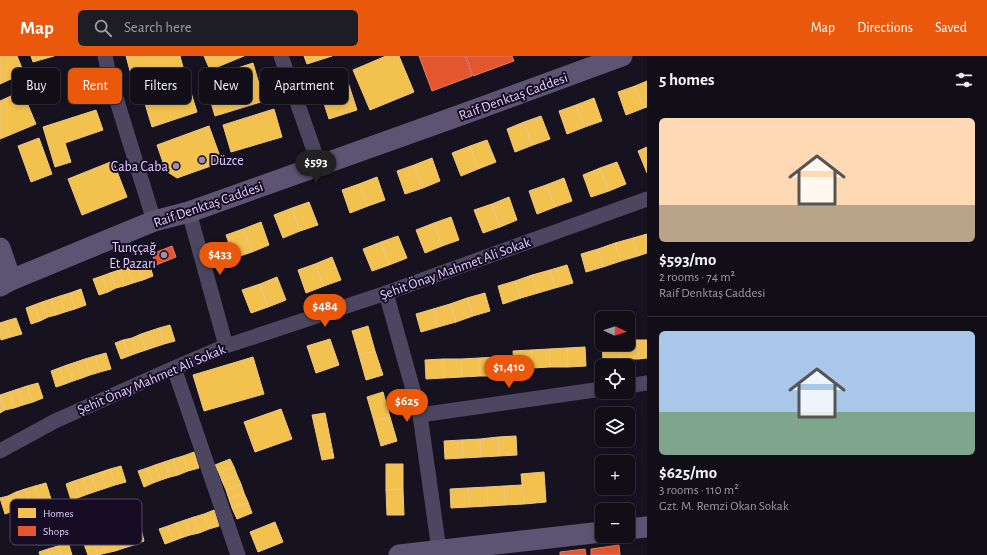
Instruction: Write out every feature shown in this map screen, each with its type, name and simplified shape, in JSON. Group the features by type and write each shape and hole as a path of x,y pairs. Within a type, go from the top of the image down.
{"street":[{"path":"105,56 109,75 154,221"},
{"path":"281,56 319,165"},
{"name":"Raif Denktaş Caddesi","path":"5,283 154,221 189,212 476,110 622,56"},
{"name":"Şehit Önay Mahmet Ali Sokak","path":"0,451 55,420 226,346 386,293 647,199"},
{"path":"189,212 226,346"},
{"path":"0,248 5,283"},
{"path":"386,293 420,415 439,550"},
{"path":"174,368 238,555"},
{"path":"635,385 647,383"},
{"path":"420,415 595,390"},
{"path":"635,528 647,527"},
{"path":"399,555 595,533"}],"building: Homes":[{"path":"0,56 17,56 22,68 12,68 12,78 0,84"},
{"path":"31,56 54,56 33,62"},
{"path":"126,56 180,56 183,67 130,68 130,71"},
{"path":"204,56 244,56 215,68 209,68"},
{"path":"304,56 332,56 307,64"},
{"path":"386,56 399,56 414,92 370,110 353,70"},
{"path":"253,63 260,87 260,102 215,116 211,104 252,104 252,68 238,68"},
{"path":"647,81 647,107 644,108 635,86"},
{"path":"348,82 357,110 329,119 324,104 348,104"},
{"path":"635,86 644,108 626,115 618,92"},
{"path":"191,93 197,112 152,127 145,104 191,104"},
{"path":"12,96 12,104 28,104 36,124 0,139 0,101"},
{"path":"594,98 602,121 585,127 576,105"},
{"path":"576,105 585,127 567,134 559,111"},
{"path":"274,109 282,137 231,152 223,125"},
{"path":"96,110 103,130 65,143 71,162 55,167 43,127"},
{"path":"541,116 550,139 533,145 524,122"},
{"path":"524,122 533,145 515,152 507,129"},
{"path":"209,126 222,162 177,178 166,171 157,145"},
{"path":"39,138 52,174 31,182 18,146"},
{"path":"487,140 496,162 478,169 470,146"},
{"path":"470,146 478,169 461,176 452,153"},
{"path":"647,147 647,173 638,151"},
{"path":"432,158 440,181 423,188 414,165"},
{"path":"113,161 127,197 82,215 68,179"},
{"path":"617,162 626,184 609,191 600,168"},
{"path":"414,165 423,188 405,194 397,171"},
{"path":"600,168 609,191 591,197 583,175"},
{"path":"377,177 385,200 368,206 359,184"},
{"path":"564,178 572,201 555,207 546,185"},
{"path":"359,184 368,206 350,213 342,190"},
{"path":"546,185 555,207 537,214 529,191"},
{"path":"509,197 517,220 500,227 492,204"},
{"path":"309,202 318,225 300,231 292,208"},
{"path":"492,204 500,227 483,233 474,210"},
{"path":"292,208 300,231 283,238 274,215"},
{"path":"451,217 459,240 442,246 434,223"},
{"path":"261,222 269,245 252,252 243,229"},
{"path":"434,223 442,246 425,253 416,230"},
{"path":"243,229 252,252 234,258 226,235"},
{"path":"647,234 647,253 638,256 633,238"},
{"path":"398,236 407,258 389,265 381,242"},
{"path":"633,238 638,256 621,261 615,243"},
{"path":"381,242 389,265 372,271 363,249"},
{"path":"615,243 621,261 603,267 598,249"},
{"path":"598,249 603,267 586,272 581,254"},
{"path":"332,257 341,280 324,286 315,264"},
{"path":"148,260 153,276 143,280 138,264"},
{"path":"138,264 143,280 133,283 128,267"},
{"path":"315,264 324,286 306,293 298,270"},
{"path":"567,265 573,283 555,288 550,270"},
{"path":"128,267 133,283 124,286 119,270"},
{"path":"119,270 124,286 116,288 110,273"},
{"path":"550,270 555,288 538,293 532,275"},
{"path":"110,273 116,288 108,292 102,276"},
{"path":"532,275 538,293 521,298 515,281"},
{"path":"102,276 108,292 99,295 93,279"},
{"path":"277,277 286,300 268,307 260,284"},
{"path":"515,281 521,298 503,304 498,286"},
{"path":"260,284 268,307 251,313 242,290"},
{"path":"81,289 86,305 75,309 70,293"},
{"path":"70,293 75,309 65,312 60,296"},
{"path":"485,293 490,311 473,316 467,298"},
{"path":"60,296 65,312 56,315 51,299"},
{"path":"467,298 473,316 456,322 450,304"},
{"path":"51,299 56,315 48,317 42,302"},
{"path":"42,302 48,317 40,321 34,305"},
{"path":"450,304 456,322 438,327 433,309"},
{"path":"34,305 40,321 31,324 26,308"},
{"path":"433,309 438,327 421,332 416,314"},
{"path":"16,318 22,334 11,337 6,321"},
{"path":"6,321 11,337 1,340 0,323"},
{"path":"170,325 175,341 164,344 159,328"},
{"path":"368,326 375,351 359,355 352,331"},
{"path":"159,328 164,344 155,347 150,331"},
{"path":"150,331 155,347 146,350 141,334"},
{"path":"141,334 146,350 137,353 132,338"},
{"path":"132,338 137,353 129,356 123,340"},
{"path":"330,339 339,365 316,373 307,346"},
{"path":"123,340 129,356 121,359 115,343"},
{"path":"635,340 638,340 639,359 621,359 620,351 635,351"},
{"path":"638,340 647,340 647,358 639,359"},
{"path":"585,347 586,366 568,367 567,348"},
{"path":"567,348 568,367 550,367 549,349"},
{"path":"549,349 550,367 532,368 531,350"},
{"path":"531,350 532,368 514,369 513,351"},
{"path":"375,351 383,375 366,380 359,355"},
{"path":"602,351 620,351 621,359 603,359"},
{"path":"106,353 111,369 100,372 95,356"},
{"path":"95,356 100,372 90,375 85,359"},
{"path":"253,357 264,394 204,411 193,375"},
{"path":"497,357 498,376 480,376 479,358"},
{"path":"479,358 480,376 462,377 461,359"},
{"path":"85,359 90,375 82,378 76,362"},
{"path":"443,359 444,378 426,379 425,360"},
{"path":"443,359 461,359 462,377 444,378"},
{"path":"76,362 82,378 73,381 67,365"},
{"path":"67,365 73,381 65,384 59,368"},
{"path":"59,368 65,384 56,387 51,371"},
{"path":"38,383 43,398 33,402 27,386"},
{"path":"27,386 33,402 23,405 18,389"},
{"path":"18,389 23,405 14,408 9,392"},
{"path":"9,392 14,408 5,410 0,395"},
{"path":"383,392 390,417 374,421 367,397"},
{"path":"0,395 5,410 0,413"},
{"path":"281,409 292,439 255,452 244,422"},
{"path":"325,413 334,458 322,460 312,415"},
{"path":"390,417 397,441 381,446 374,421"},
{"path":"516,436 517,455 499,456 498,437"},
{"path":"498,437 499,456 481,457 480,439"},
{"path":"480,439 481,457 463,458 462,440"},
{"path":"462,440 463,458 445,459 444,441"},
{"path":"194,452 199,468 188,471 183,456"},
{"path":"183,456 188,471 178,475 173,459"},
{"path":"173,459 178,475 170,477 164,462"},
{"path":"230,459 234,467 219,473 215,465"},
{"path":"164,462 170,477 161,480 155,465"},
{"path":"386,464 403,464 403,489 386,490"},
{"path":"155,465 161,480 153,483 147,468"},
{"path":"121,466 126,482 115,485 110,469"},
{"path":"234,467 237,475 222,481 219,473"},
{"path":"147,468 153,483 144,487 138,471"},
{"path":"110,469 115,485 106,488 101,472"},
{"path":"101,472 106,488 97,491 92,475"},
{"path":"544,472 546,502 524,504 521,474"},
{"path":"92,475 97,491 88,494 83,478"},
{"path":"237,475 241,484 226,490 222,481"},
{"path":"83,478 88,494 80,497 74,481"},
{"path":"74,481 80,497 71,499 66,484"},
{"path":"46,483 51,499 39,499 35,486"},
{"path":"241,484 244,493 229,499 226,490"},
{"path":"522,485 524,504 505,505 504,486"},
{"path":"35,486 39,499 29,499 25,489"},
{"path":"504,486 505,505 488,506 487,487"},
{"path":"487,487 488,506 470,507 468,488"},
{"path":"468,488 470,507 451,508 450,489"},
{"path":"25,489 29,499 19,499 16,492"},
{"path":"403,489 404,515 387,515 386,490"},
{"path":"16,492 19,499 10,499 10,502 8,496"},
{"path":"244,493 248,502 232,508 229,499"},
{"path":"8,496 10,502 10,512 5,514 0,498"},
{"path":"248,502 252,513 237,519 232,508"},
{"path":"214,510 219,526 209,529 204,514"},
{"path":"204,514 209,529 199,533 194,517"},
{"path":"194,517 199,533 190,535 185,520"},
{"path":"185,520 190,535 181,538 176,523"},
{"path":"275,522 283,542 258,552 250,532"},
{"path":"176,523 181,538 173,541 168,526"},
{"path":"168,526 173,541 165,544 159,529"},
{"path":"69,545 72,555 61,555 58,546"},
{"path":"84,545 94,545 98,555 88,555"},
{"path":"94,545 103,545 106,553 98,555"},
{"path":"103,545 113,545 115,551 106,553"},
{"path":"113,545 123,545 124,548 115,551"},
{"path":"123,545 134,545 124,548"},
{"path":"58,546 61,555 50,555 48,549"},
{"path":"48,549 50,555 40,555 39,552"}],"building: Shops":[{"path":"419,56 465,56 472,76 432,91"},
{"path":"466,56 512,56 514,61 473,76"},
{"name":"Tunççağ Et Pazarı","path":"172,246 176,257 156,265 152,254"},
{"path":"619,545 620,555 591,555 591,549"},
{"path":"585,549 586,555 560,555 560,552"}],"place":[{"name":"Düzce","path":"202,160"},
{"name":"Caba Caba","path":"176,166"},
{"name":"Tunççağ Et Pazarı","path":"164,255"}]}
